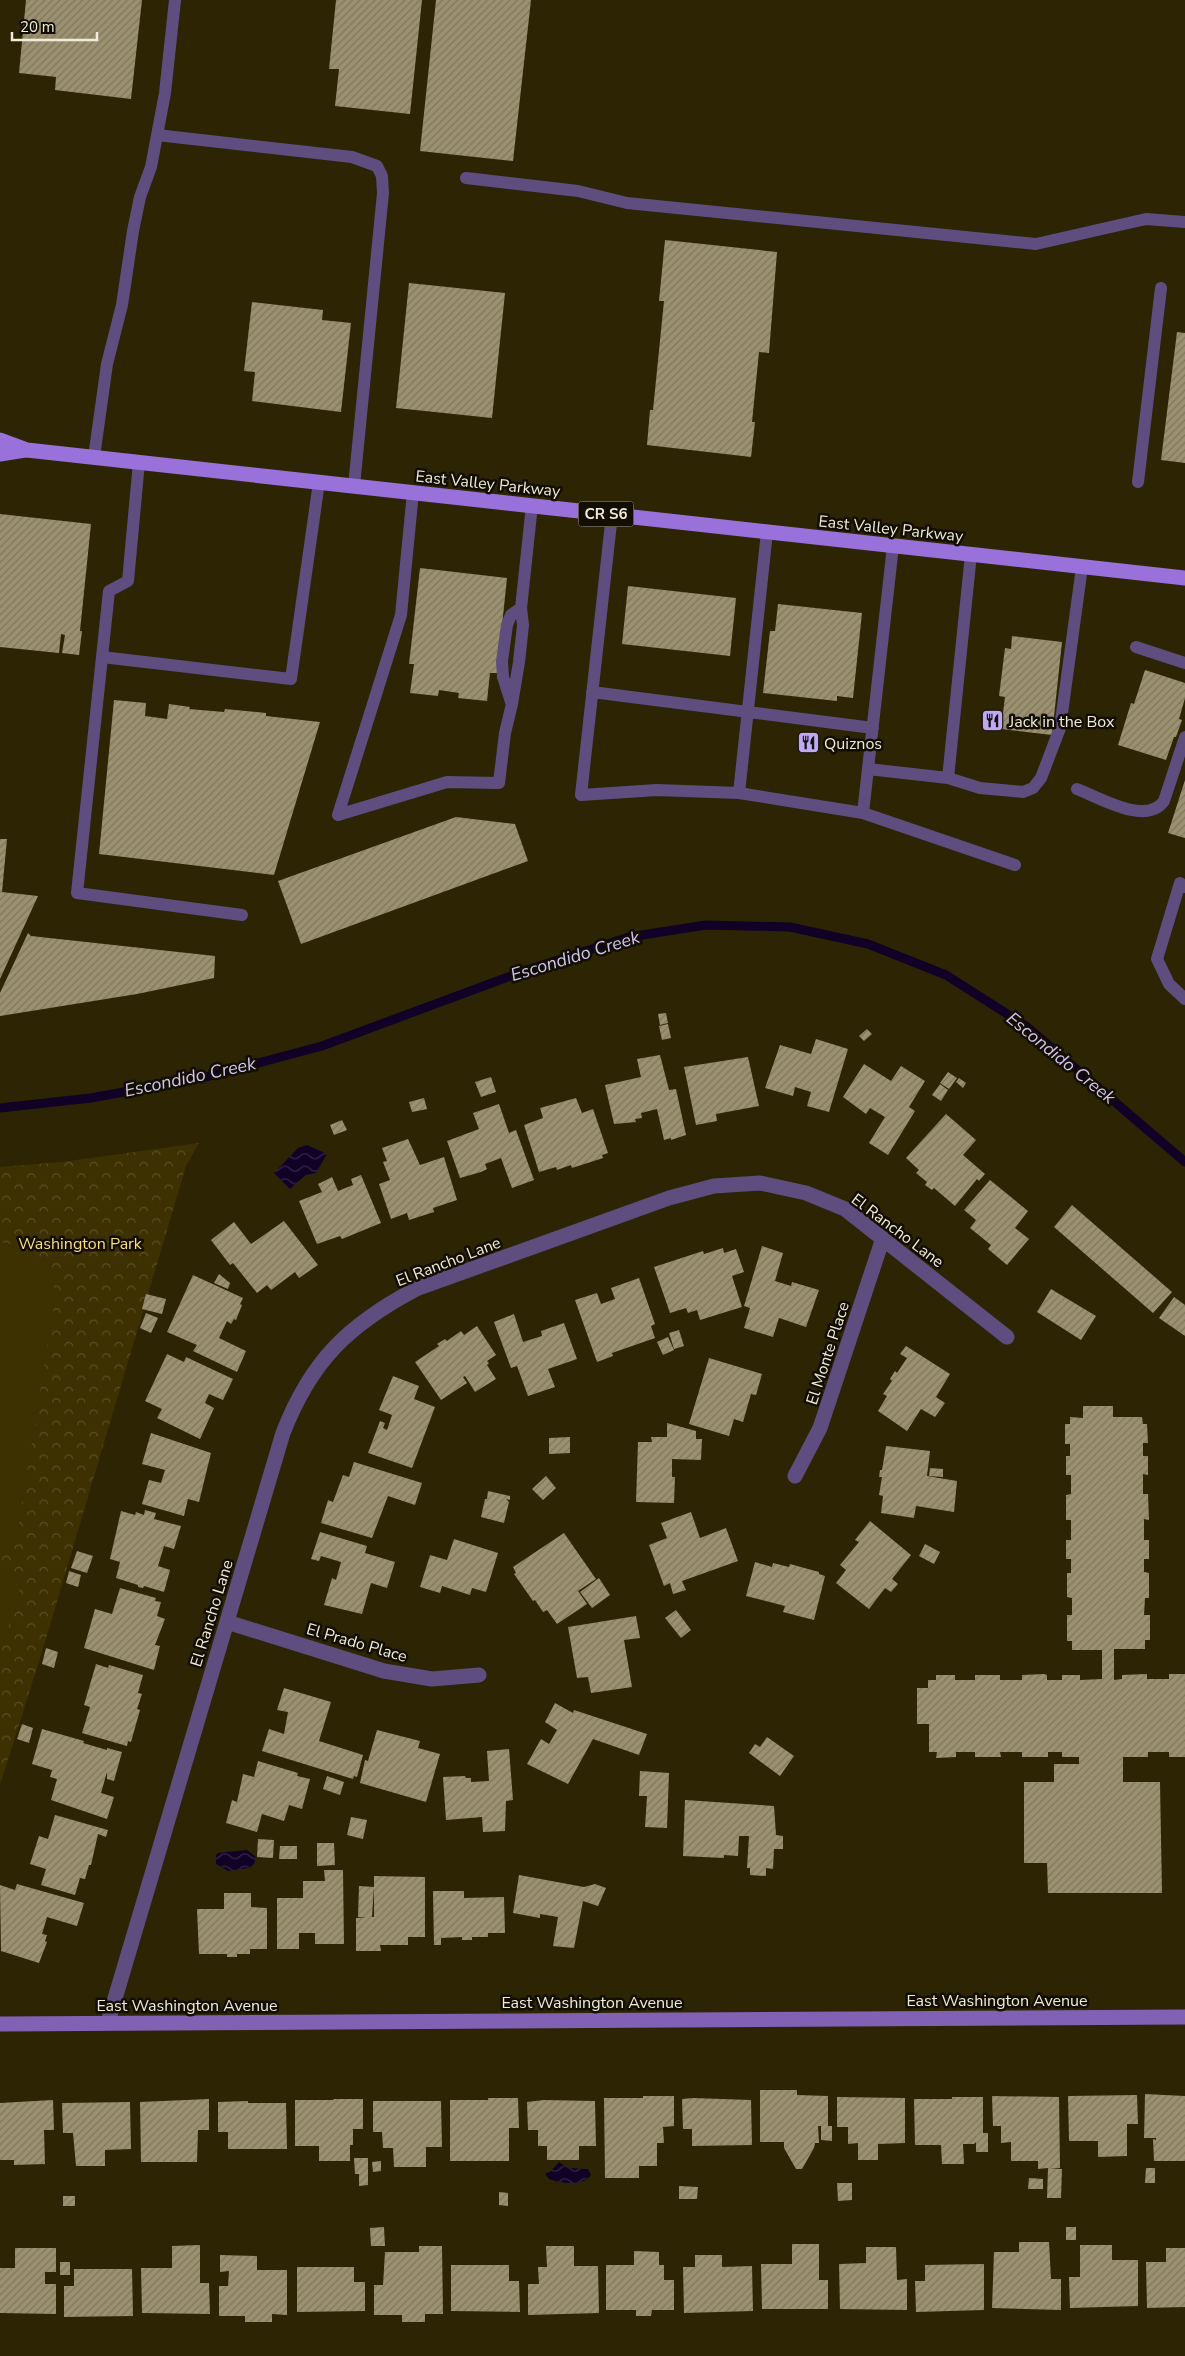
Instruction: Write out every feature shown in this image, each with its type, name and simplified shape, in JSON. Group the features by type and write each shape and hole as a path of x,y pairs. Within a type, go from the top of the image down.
{"main road":[{"name":"East Valley Parkway","path":"0,440 26,450"},
{"name":"East Valley Parkway","path":"0,454 26,450 94,457 1185,578"},
{"name":"East Washington Avenue","path":"0,2024 1185,2016"}],"street":[{"name":"El Rancho Lane","path":"108,2022 283,1433 294,1405 308,1379 326,1356 347,1335 379,1310 416,1289 669,1198 714,1186 760,1183 806,1193 844,1209 1007,1337"},
{"name":"El Monte Place","path":"795,1476 820,1428 883,1238"},
{"name":"El Prado Place","path":"227,1622 384,1670 432,1679 479,1675"}],"lane":[{"path":"94,457 107,364 122,305 140,197 151,167 157,135 175,0"},
{"path":"157,135 352,157 377,166 382,176 383,193 354,486"},
{"path":"466,178 578,191 627,203 1036,244 1146,219 1185,222"},
{"path":"1138,482 1161,288"},
{"path":"139,462 128,581 109,591 77,893 242,915"},
{"path":"102,657 291,679 319,482"},
{"path":"413,492 401,615 338,815 447,782 499,784 505,733 512,704 523,625 521,608 532,506"},
{"path":"612,514 581,795 657,790 739,793 863,813 1015,865"},
{"path":"739,793 766,532"},
{"path":"863,813 893,546"},
{"path":"948,778 971,554"},
{"path":"868,769 948,778 980,788 1023,792 1033,788 1041,778 1060,728 1082,567"},
{"path":"1136,647 1185,663"},
{"path":"592,692 873,728"},
{"path":"1077,789 1131,810 1150,812 1159,808 1164,801 1185,736"},
{"path":"1185,887 1180,883 1157,959 1169,984 1185,999"}],"green space":[{"name":"Washington Park","path":"199,1143 186,1166 45,1642 0,1785 0,1167 62,1162"},
{"path":"0,1242 32,1249 52,1269 55,1299 16,1541 0,1538"},
{"path":"0,1574 22,1581 0,1654"}],"water":[{"path":"307,1145 327,1154 316,1173 306,1175 290,1189 274,1173 298,1148"},
{"path":"247,1850 256,1857 254,1864 249,1868 228,1871 216,1864 216,1855 218,1853"},
{"path":"559,2162 568,2168 588,2169 591,2175 577,2183 565,2183 549,2179 545,2174 551,2171"}],"building":[{"path":"26,0 142,0 131,99 55,90 56,77 19,73"},
{"path":"336,0 422,0 410,114 335,106 339,69 329,69"},
{"path":"436,0 531,0 513,161 420,151"},
{"path":"665,240 777,252 769,353 759,352 752,422 755,422 751,457 647,445 650,410 653,410 664,301 659,301"},
{"path":"409,283 505,293 492,418 396,408"},
{"path":"252,302 323,310 322,320 351,323 341,412 252,401 255,372 244,371"},
{"path":"1177,332 1185,333 1185,463 1161,460"},
{"path":"0,514 91,524 79,655 62,653 65,635 61,634 59,653 0,647"},
{"path":"420,568 507,578 497,673 490,673 487,701 458,698 459,693 439,690 438,696 410,693 414,664 409,664"},
{"path":"628,586 736,598 730,656 622,644"},
{"path":"778,604 862,613 853,698 837,696 837,701 763,693 770,631 775,631"},
{"path":"1012,636 1062,642 1052,735 1001,729 1005,697 999,696 1005,648 1011,649"},
{"path":"1145,670 1185,683 1185,698 1179,719 1182,720 1166,760 1118,745 1131,703 1134,704"},
{"path":"114,700 146,703 145,716 167,719 169,704 190,707 189,709 224,712 225,709 266,713 266,716 320,722 274,875 99,854"},
{"path":"1185,780 1185,838 1168,833"},
{"path":"456,817 515,824 528,861 301,944 278,881"},
{"path":"0,839 7,839 2,892 38,896 0,979"},
{"path":"28,933 31,936 215,956 214,978 137,994 0,1016 0,993"},
{"path":"666,1013 668,1023 660,1025 658,1014"},
{"path":"668,1024 671,1038 662,1040 659,1026"},
{"path":"867,1029 872,1034 864,1041 859,1036"},
{"path":"816,1039 848,1049 829,1112 807,1106 811,1092 795,1087 793,1096 765,1088 780,1045 811,1054"},
{"path":"660,1055 669,1090 676,1089 686,1135 671,1140 671,1138 664,1140 657,1109 641,1113 642,1118 635,1119 636,1122 614,1124 605,1085 641,1077 637,1059"},
{"path":"748,1057 759,1106 716,1114 717,1121 696,1125 684,1067"},
{"path":"864,1064 891,1081 901,1066 925,1081 909,1107 915,1111 888,1155 869,1143 885,1117 870,1108 866,1114 843,1097"},
{"path":"948,1072 957,1078 949,1089 940,1083"},
{"path":"491,1077 496,1092 481,1097 475,1082"},
{"path":"959,1078 966,1083 963,1088 956,1082"},
{"path":"940,1084 948,1090 941,1101 932,1095"},
{"path":"424,1098 427,1109 412,1112 409,1102"},
{"path":"576,1098 582,1113 593,1109 608,1153 602,1155 603,1158 572,1168 571,1165 557,1170 556,1167 539,1172 524,1125 543,1118 540,1108"},
{"path":"499,1104 509,1133 516,1130 534,1180 512,1188 501,1158 485,1164 487,1169 481,1172 460,1178 447,1141 479,1129 473,1113"},
{"path":"946,1114 976,1140 963,1155 985,1174 979,1181 977,1179 955,1206 934,1188 932,1190 925,1185 927,1182 916,1173 919,1170 906,1158"},
{"path":"342,1120 347,1130 334,1135 330,1125"},
{"path":"408,1139 420,1165 444,1157 457,1200 433,1208 434,1212 409,1220 407,1213 391,1219 379,1184 390,1180 383,1162 387,1161 382,1148"},
{"path":"361,1175 381,1223 342,1239 340,1236 317,1244 299,1201 322,1192 318,1184 332,1177 338,1191 353,1185 351,1179"},
{"path":"990,1180 1028,1211 1015,1228 1029,1239 1007,1265 988,1249 991,1245 970,1228 976,1220 964,1210"},
{"path":"1072,1205 1172,1292 1153,1313 1054,1227"},
{"path":"284,1221 318,1265 299,1278 295,1272 271,1290 267,1285 257,1293 233,1263 230,1265 211,1240 234,1222 251,1244"},
{"path":"762,1246 783,1253 775,1281 791,1286 792,1282 819,1290 806,1327 779,1318 773,1337 744,1328 750,1308 744,1306"},
{"path":"723,1248 724,1253 736,1249 744,1272 732,1276 742,1307 700,1320 697,1310 688,1313 686,1308 670,1313 654,1267 703,1251 704,1254"},
{"path":"219,1274 230,1283 228,1289 214,1283"},
{"path":"193,1275 243,1298 236,1320 234,1319 231,1324 227,1321 219,1338 246,1351 237,1372 193,1351 197,1345 167,1332"},
{"path":"639,1278 655,1324 651,1326 655,1338 612,1353 613,1356 597,1362 575,1300 597,1293 601,1304 615,1299 611,1288"},
{"path":"1051,1289 1096,1316 1081,1340 1037,1312"},
{"path":"146,1294 166,1299 162,1314 142,1309"},
{"path":"1174,1297 1185,1305 1185,1336 1159,1318"},
{"path":"146,1313 158,1318 151,1333 140,1328"},
{"path":"514,1314 523,1342 542,1336 541,1331 564,1323 577,1359 548,1369 555,1387 528,1396 517,1366 511,1368 494,1322"},
{"path":"477,1326 496,1355 487,1361 489,1363 487,1365 496,1379 475,1392 465,1376 463,1377 467,1383 441,1400 415,1362 439,1346 437,1344 445,1339 447,1341 461,1331 464,1335"},
{"path":"679,1330 684,1346 674,1349 669,1333"},
{"path":"668,1337 674,1350 663,1355 657,1342"},
{"path":"906,1346 950,1374 936,1397 945,1403 935,1417 921,1409 907,1431 878,1411 887,1396 883,1394 892,1381 890,1379 895,1371 897,1373 907,1358 900,1354"},
{"path":"167,1354 184,1362 186,1357 233,1379 223,1400 209,1394 205,1403 214,1408 200,1439 157,1418 162,1409 145,1401"},
{"path":"709,1358 762,1374 756,1395 751,1394 743,1422 734,1419 729,1436 689,1424"},
{"path":"393,1376 419,1386 414,1399 435,1407 412,1468 368,1453 380,1421 385,1423 383,1428 387,1430 392,1415 379,1410"},
{"path":"1083,1406 1113,1406 1113,1417 1142,1417 1143,1424 1147,1424 1148,1443 1143,1443 1143,1456 1148,1456 1148,1475 1143,1474 1143,1494 1148,1494 1149,1520 1144,1519 1144,1540 1149,1540 1149,1559 1144,1559 1144,1572 1149,1573 1149,1598 1145,1598 1144,1615 1150,1615 1150,1640 1145,1640 1145,1649 1114,1649 1114,1680 1122,1679 1122,1675 1147,1674 1147,1679 1169,1679 1169,1674 1185,1674 1185,1757 1169,1757 1169,1752 1148,1752 1148,1757 1123,1757 1123,1782 1160,1782 1162,1893 1048,1893 1047,1863 1024,1863 1024,1782 1054,1782 1054,1764 1079,1764 1079,1757 1062,1757 1062,1752 1048,1752 1048,1757 1022,1757 1022,1752 1000,1752 1001,1757 975,1757 975,1752 956,1752 956,1757 936,1758 937,1752 929,1752 929,1724 917,1724 917,1688 928,1688 928,1680 936,1680 936,1675 955,1675 955,1680 975,1680 975,1675 1000,1675 1000,1680 1022,1680 1022,1675 1044,1674 1047,1675 1047,1680 1062,1680 1062,1675 1080,1675 1080,1680 1102,1679 1102,1650 1072,1650 1072,1641 1067,1641 1067,1615 1072,1615 1072,1598 1067,1597 1067,1573 1071,1573 1071,1559 1066,1559 1066,1540 1071,1540 1071,1520 1066,1520 1066,1495 1071,1494 1071,1475 1066,1475 1066,1456 1070,1456 1070,1444 1065,1444 1065,1424 1070,1424 1070,1417 1083,1418"},
{"path":"667,1423 696,1431 696,1439 702,1439 701,1460 672,1459 672,1477 675,1477 674,1503 636,1502 638,1442 652,1442 651,1437 667,1437"},
{"path":"151,1433 211,1453 199,1502 188,1499 184,1516 142,1504 149,1480 161,1483 165,1470 142,1464"},
{"path":"570,1437 570,1453 549,1454 549,1438"},
{"path":"886,1446 930,1451 927,1476 957,1481 954,1512 916,1506 914,1518 881,1513 883,1496 879,1495 882,1477 879,1477"},
{"path":"354,1462 422,1483 415,1505 388,1496 372,1538 321,1523 328,1500 333,1502 343,1475 349,1477"},
{"path":"930,1468 943,1469 943,1477 929,1476"},
{"path":"546,1476 556,1488 543,1500 532,1489"},
{"path":"488,1491 510,1496 510,1500 506,1499 509,1502 504,1523 481,1517"},
{"path":"145,1510 156,1513 154,1519 181,1526 174,1549 164,1546 158,1566 170,1570 164,1592 144,1586 143,1588 138,1587 138,1585 116,1578 120,1562 110,1559 121,1511 135,1515 136,1512 144,1515"},
{"path":"691,1512 700,1538 726,1528 738,1561 682,1581 686,1590 673,1594 670,1583 664,1586 649,1545 667,1538 661,1523"},
{"path":"870,1521 911,1555 892,1579 898,1584 891,1592 885,1588 869,1609 836,1583 846,1570 840,1565 859,1542 855,1540"},
{"path":"320,1532 367,1546 365,1553 395,1562 387,1588 371,1583 362,1614 324,1605 332,1578 336,1580 341,1562 321,1556 319,1561 311,1559"},
{"path":"564,1533 596,1579 578,1591 587,1604 557,1624 547,1610 543,1612 535,1600 533,1601 514,1574 516,1573 513,1567"},
{"path":"454,1539 498,1553 486,1592 472,1588 470,1595 442,1586 440,1593 420,1587 430,1555 447,1560"},
{"path":"925,1544 940,1552 934,1564 919,1556"},
{"path":"77,1551 93,1556 87,1573 71,1568"},
{"path":"755,1562 772,1567 773,1563 789,1567 790,1564 819,1572 819,1574 825,1576 814,1620 783,1612 785,1606 746,1596"},
{"path":"69,1571 81,1575 78,1587 66,1583"},
{"path":"599,1578 610,1595 592,1608 580,1592"},
{"path":"120,1588 156,1598 155,1601 161,1602 157,1616 165,1619 155,1645 160,1646 154,1670 84,1648 95,1609 112,1614"},
{"path":"676,1610 691,1630 681,1638 665,1618"},
{"path":"636,1616 640,1638 624,1640 632,1687 591,1693 588,1677 577,1678 568,1627"},
{"path":"46,1648 58,1652 54,1668 42,1664"},
{"path":"96,1664 108,1668 109,1665 143,1675 138,1693 142,1694 137,1709 140,1710 131,1742 128,1741 127,1746 82,1733 90,1707 84,1705"},
{"path":"284,1688 331,1702 319,1741 363,1755 357,1777 354,1776 353,1779 262,1751 269,1729 284,1734 288,1712 277,1710"},
{"path":"555,1703 573,1713 574,1710 647,1734 639,1755 593,1739 568,1784 527,1764 541,1739 549,1744 557,1730 545,1722"},
{"path":"22,1724 33,1728 29,1743 17,1739"},
{"path":"42,1729 107,1750 107,1748 122,1752 114,1781 107,1779 107,1772 101,1793 114,1797 107,1819 51,1800 57,1779 50,1777 52,1770 32,1764"},
{"path":"377,1730 420,1741 418,1748 440,1754 426,1802 360,1783 365,1760 368,1761"},
{"path":"767,1737 794,1756 780,1776 749,1753 755,1744 760,1747"},
{"path":"509,1749 513,1800 506,1801 505,1831 483,1832 482,1817 446,1820 443,1777 465,1776 466,1778 471,1778 471,1782 489,1781 487,1751"},
{"path":"258,1761 298,1773 297,1776 310,1779 302,1809 289,1805 284,1821 262,1814 257,1832 226,1823 232,1800 237,1802 243,1774 254,1777"},
{"path":"640,1771 669,1773 667,1828 645,1827 647,1796 639,1796"},
{"path":"327,1776 344,1782 340,1795 323,1789"},
{"path":"685,1800 774,1806 776,1835 783,1836 783,1849 774,1849 773,1869 766,1868 766,1876 750,1875 750,1868 747,1868 749,1836 739,1836 738,1856 724,1855 724,1858 683,1856"},
{"path":"55,1815 108,1830 106,1837 98,1834 91,1865 89,1865 85,1879 80,1878 75,1895 41,1885 46,1869 30,1864 39,1836 48,1839"},
{"path":"351,1817 367,1820 363,1839 347,1835"},
{"path":"258,1839 274,1840 273,1858 257,1857"},
{"path":"317,1843 334,1843 335,1865 317,1866"},
{"path":"280,1846 297,1846 297,1859 279,1859"},
{"path":"324,1870 343,1870 344,1944 315,1944 315,1933 299,1933 299,1949 277,1949 277,1898 303,1898 303,1881 325,1881"},
{"path":"519,1875 584,1887 595,1884 606,1888 598,1906 583,1901 574,1948 553,1946 558,1917 540,1914 540,1918 513,1913"},
{"path":"374,1876 425,1877 425,1937 408,1937 408,1945 380,1945 381,1951 356,1951 356,1918 366,1918 358,1917 359,1886 374,1887","holes":["374,1887 374,1917 372,1917"]},
{"path":"17,1884 84,1903 77,1926 47,1917 42,1934 47,1935 45,1941 47,1942 39,1963 1,1951 0,1885 15,1890"},
{"path":"433,1891 464,1891 464,1898 504,1897 505,1933 488,1933 488,1937 472,1937 472,1940 462,1940 462,1937 441,1938 441,1945 434,1945"},
{"path":"224,1893 251,1893 251,1907 267,1908 267,1949 250,1949 250,1954 237,1954 237,1957 227,1957 227,1954 199,1954 197,1909 224,1909"},
{"path":"760,2090 797,2090 797,2095 828,2096 828,2126 832,2126 832,2141 821,2140 821,2126 818,2126 819,2143 815,2143 802,2169 796,2169 784,2148 784,2142 760,2142"},
{"path":"1145,2094 1185,2096 1185,2161 1154,2161 1153,2139 1156,2140 1156,2138 1144,2138"},
{"path":"1137,2095 1138,2124 1127,2124 1127,2156 1098,2157 1098,2141 1069,2141 1068,2096"},
{"path":"643,2096 674,2096 674,2126 663,2127 664,2143 657,2143 657,2166 639,2166 639,2178 605,2178 604,2098 643,2098"},
{"path":"992,2096 1059,2097 1060,2168 1050,2169 1062,2169 1061,2198 1047,2198 1048,2168 1038,2169 1038,2161 1011,2161 1011,2142 1001,2143 1001,2126 993,2126"},
{"path":"837,2097 905,2098 905,2143 878,2144 878,2160 858,2160 858,2143 848,2144 848,2127 837,2127"},
{"path":"952,2097 983,2097 983,2133 988,2133 988,2152 976,2152 976,2142 974,2144 963,2144 964,2164 942,2164 941,2145 915,2145 914,2099 952,2099"},
{"path":"488,2098 518,2098 519,2128 509,2128 509,2161 450,2161 450,2100 488,2100"},
{"path":"209,2099 209,2130 198,2130 197,2162 141,2162 140,2102"},
{"path":"363,2099 363,2129 353,2129 350,2161 319,2161 319,2146 295,2146 295,2100"},
{"path":"682,2099 751,2100 752,2145 692,2146 692,2129 683,2129"},
{"path":"53,2100 54,2130 44,2130 45,2164 14,2165 14,2160 0,2160 0,2103"},
{"path":"544,2100 595,2101 596,2146 579,2146 579,2160 547,2160 547,2146 538,2146 538,2130 528,2130 527,2102"},
{"path":"248,2101 248,2103 286,2103 287,2149 228,2149 228,2132 218,2132 218,2102"},
{"path":"373,2101 441,2101 442,2147 426,2147 426,2167 394,2167 393,2148 383,2148 382,2132 373,2132"},
{"path":"130,2102 131,2149 105,2150 105,2166 76,2166 73,2133 63,2133 62,2103"},
{"path":"354,2158 368,2158 368,2185 359,2186 359,2174 355,2174"},
{"path":"381,2161 381,2171 373,2172 372,2162"},
{"path":"1146,2168 1155,2168 1155,2183 1145,2183"},
{"path":"1029,2178 1043,2179 1043,2189 1028,2189"},
{"path":"837,2183 852,2183 852,2200 838,2201"},
{"path":"679,2186 698,2187 697,2199 679,2199"},
{"path":"499,2192 508,2193 508,2206 499,2205"},
{"path":"63,2196 75,2196 75,2206 63,2206"},
{"path":"384,2227 385,2246 371,2246 370,2228"},
{"path":"1066,2227 1076,2227 1076,2240 1066,2240"},
{"path":"1019,2242 1049,2242 1051,2279 1061,2279 1061,2310 992,2308 994,2252 1019,2252"},
{"path":"792,2244 819,2244 819,2280 828,2280 828,2309 762,2309 761,2264 792,2264"},
{"path":"200,2245 200,2283 209,2283 210,2314 142,2313 141,2268 172,2268 172,2246"},
{"path":"1080,2245 1112,2245 1112,2260 1138,2260 1138,2306 1070,2308 1069,2277 1080,2277"},
{"path":"419,2246 442,2246 443,2314 425,2314 425,2322 402,2322 402,2315 374,2315 374,2285 383,2285 385,2252 419,2252"},
{"path":"546,2246 574,2246 574,2266 598,2266 599,2313 528,2315 528,2284 539,2284 538,2267 547,2267"},
{"path":"866,2247 896,2247 897,2280 907,2279 907,2310 840,2309 839,2264 866,2263"},
{"path":"15,2248 56,2248 56,2272 45,2272 45,2284 56,2284 56,2314 0,2313 0,2268 15,2268"},
{"path":"1166,2248 1185,2248 1185,2307 1147,2308 1146,2262 1166,2262"},
{"path":"634,2251 659,2252 659,2265 664,2265 664,2280 674,2280 674,2310 652,2310 651,2316 636,2316 636,2310 606,2310 606,2265 634,2265"},
{"path":"220,2255 257,2256 257,2270 287,2270 287,2315 272,2314 272,2322 245,2322 245,2316 219,2316 219,2286 228,2286 229,2271 220,2272"},
{"path":"695,2255 722,2255 722,2267 752,2266 753,2311 684,2313 683,2267 695,2267"},
{"path":"60,2262 70,2262 70,2275 60,2275"},
{"path":"984,2264 984,2310 916,2312 915,2281 925,2281 925,2265"},
{"path":"451,2265 509,2265 509,2281 519,2281 520,2312 451,2311"},
{"path":"297,2267 354,2267 354,2282 365,2282 365,2311 297,2312"},
{"path":"74,2269 132,2269 133,2316 64,2317 64,2286 74,2286"}],"waterway":[{"name":"Escondido Creek","path":"0,1108 91,1098 206,1077 322,1046 524,971 629,937 706,925 790,927 868,944 946,975 1026,1026 1185,1162"}],"place":[{"name":"Jack in the Box","path":"993,721"},
{"name":"Quiznos","path":"808,743"}]}
